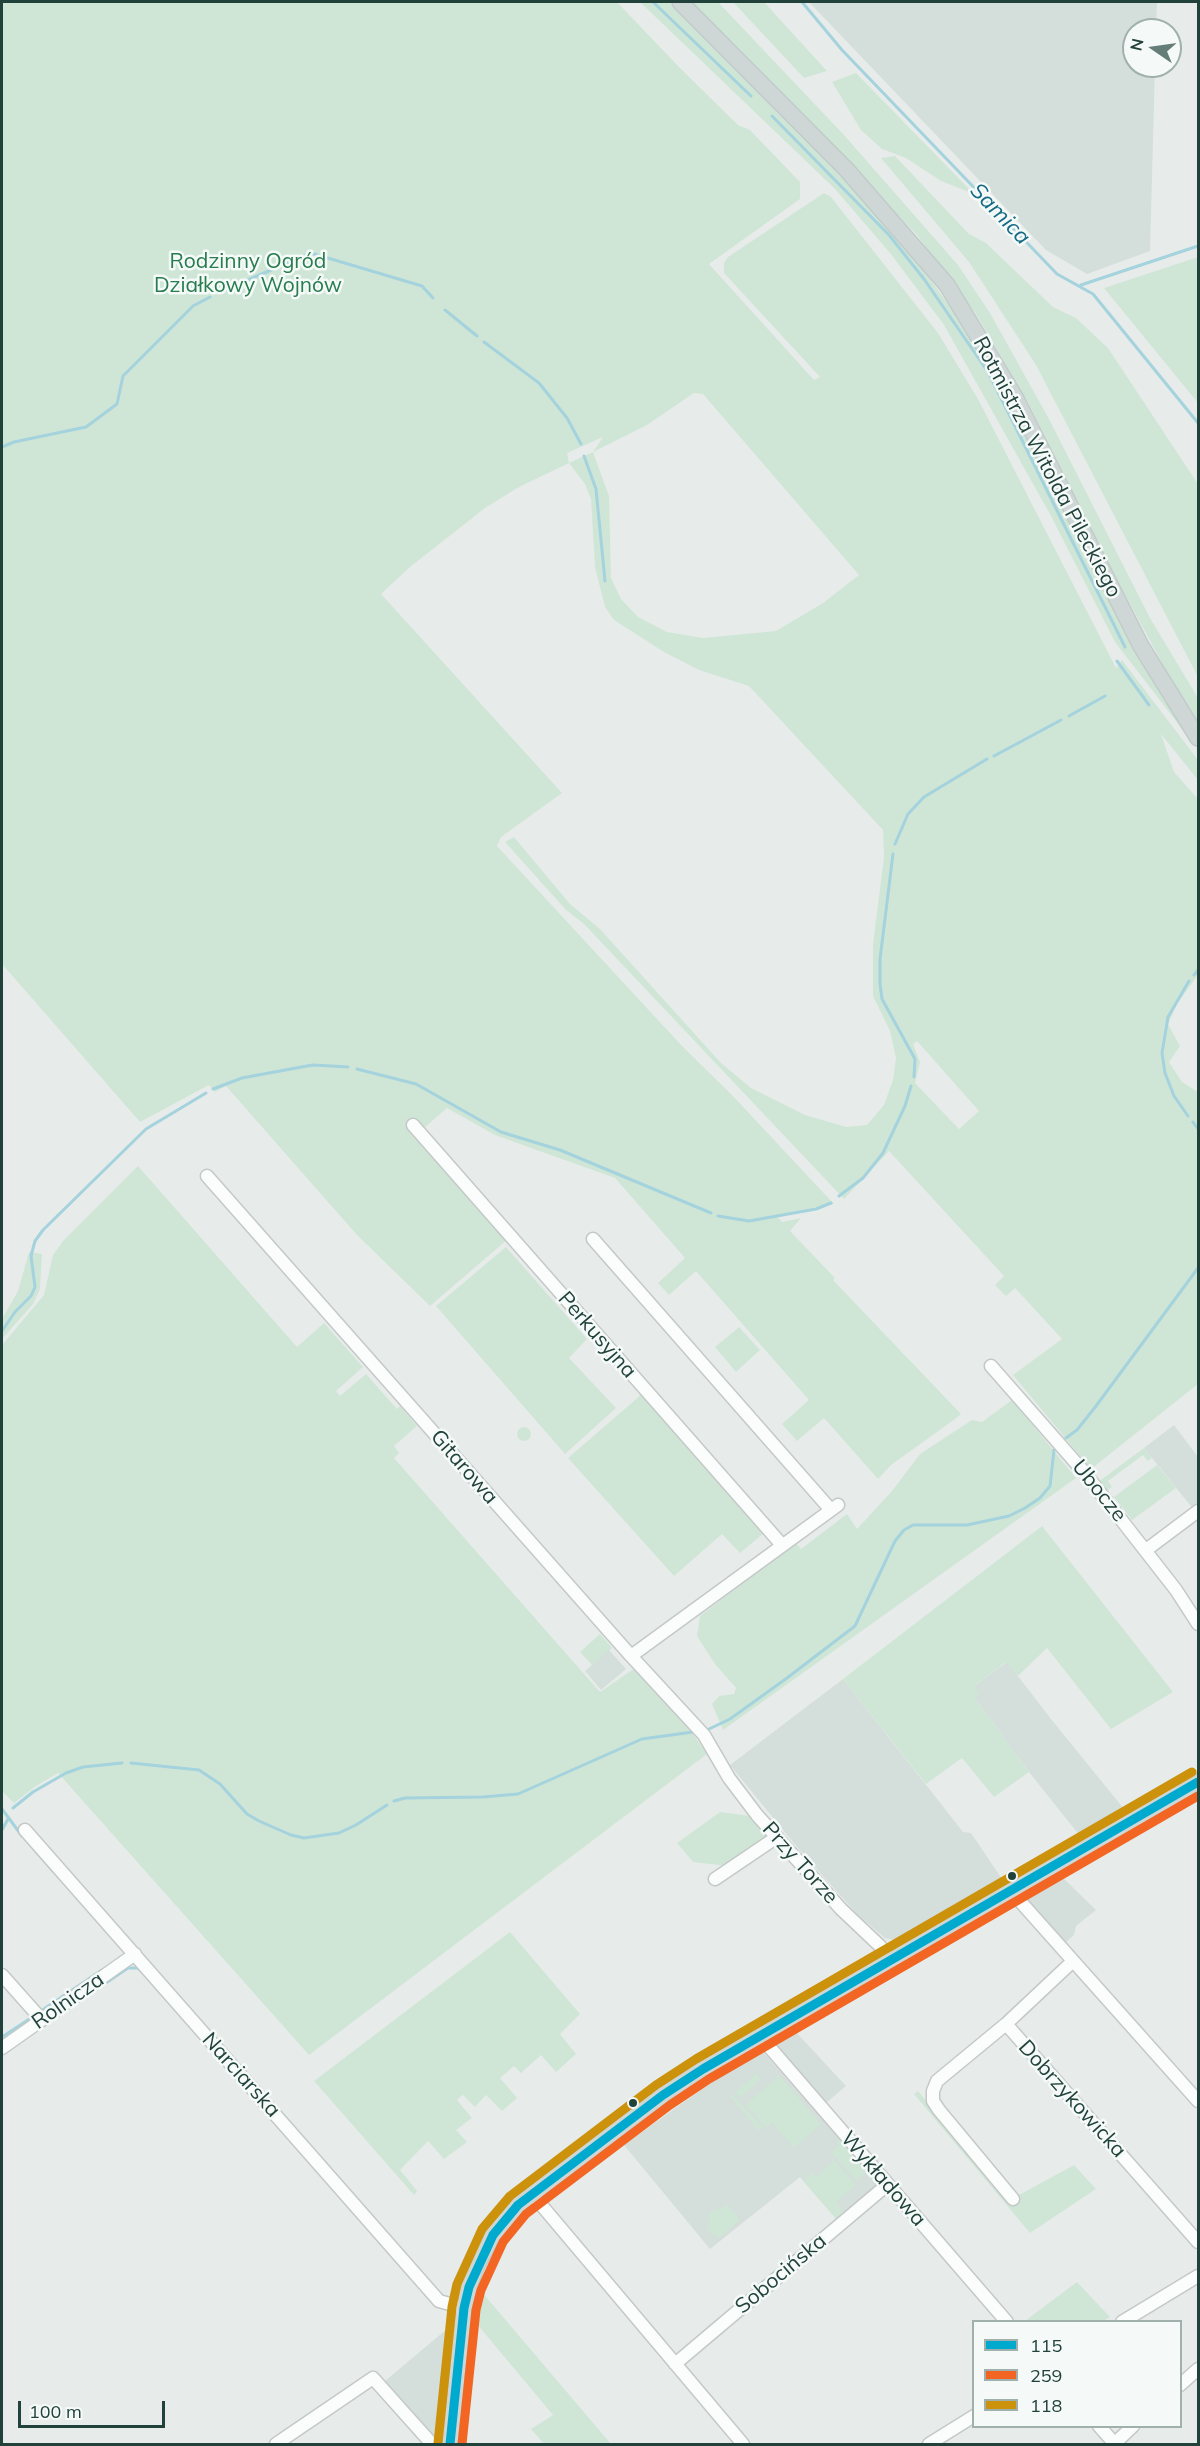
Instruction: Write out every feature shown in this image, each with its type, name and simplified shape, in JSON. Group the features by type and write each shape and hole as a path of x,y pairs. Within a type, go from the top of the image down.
{"main road":[{"name":"Rotmistrza Witolda Pileckiego","path":"680,2 846,169 947,285 1016,399 1141,646 1198,738"},
{"path":"450,2445 464,2308 477,2265 493,2235 518,2205 668,2091 1198,1782"}],"street":[{"name":"Perkusyjna","path":"413,1125 782,1545"},
{"name":"Gitarowa","path":"207,1176 631,1656 704,1735 719,1760"},
{"path":"593,1239 835,1507 631,1656"},
{"name":"Ubocze","path":"991,1366 1084,1472 1146,1550 1198,1624"},
{"path":"1146,1550 1198,1511"},
{"name":"Przy Torze","path":"719,1760 737,1790 777,1837 842,1909 880,1946 890,1960"},
{"name":"Narciarska","path":"25,1830 440,2301 464,2308"},
{"path":"715,1879 777,1837"},
{"path":"1010,1890 1198,2101"},
{"name":"Rolnicza","path":"2,2048 135,1954"},
{"name":"Dobrzykowicka","path":"1072,1962 1006,2024 1198,2242"},
{"path":"2,1975 42,2020"},
{"path":"1006,2024 937,2081 933,2091 933,2101 1013,2199"},
{"name":"Wykładowa","path":"759,2036 1005,2320"},
{"name":"Sobocińska","path":"675,2364 887,2185"},
{"path":"532,2194 743,2445"},
{"path":"1125,2320 1198,2276"},
{"path":"1182,2383 1198,2369"},
{"path":"276,2445 373,2378 432,2445"},
{"path":"929,2445 972,2417"},
{"path":"1100,2428 1115,2444 1132,2428"}],"shaded area":[{"path":"809,2 1157,2 1156,18 1122,18 1122,78 1155,78 1150,251 1087,274 1046,250"},
{"path":"1174,1425 1198,1457 1198,1507 1194,1510 1144,1448"},
{"path":"609,1650 626,1669 601,1690 585,1671"},
{"path":"1007,1662 1124,1809 1080,1836 1029,1772 975,1698 974,1686"},
{"path":"843,1679 963,1832 971,1833 1002,1879 973,1902 900,1941 885,1938 857,1914 797,1847 730,1765"},
{"path":"1061,1876 1096,1910 1076,1926 1074,1935 1065,1943 1023,1898"},
{"path":"794,2030 846,2086 826,2103 773,2043"},
{"path":"762,2051 880,2185 838,2221 800,2177 710,2249 624,2145 705,2087"},
{"path":"447,2329 436,2438 385,2381"}],"green space":[{"name":"Rodzinny Ogród Działkowy Wojnów","path":"2,2 617,2 679,67 738,125 750,130 800,182 800,199 709,264 814,380 820,377 724,273 724,263 728,257 824,193 831,197 938,333 978,399 1116,668 1122,660 1198,760 1198,780 1161,734 1174,772 1198,799 1198,975 1177,1004 1168,1024 1180,1046 1169,1062 1182,1082 1198,1092 1198,1384 1091,1469 1013,1375 1062,1339 1015,1288 1006,1296 995,1285 1004,1276 889,1151 844,1199 584,924 566,910 505,842 514,837 570,904 600,929 721,1063 751,1088 805,1115 846,1127 867,1125 884,1105 893,1080 896,1058 890,1031 873,996 873,944 884,857 883,830 749,686 699,670 664,652 614,620 605,607 595,567 591,499 585,484 569,463 519,487 485,508 410,567 381,594 562,793 501,837 497,846 682,1046 731,1094 834,1204 776,1215 782,1222 801,1218 790,1231 835,1278 833,1280 961,1414 891,1465 878,1479 824,1418 797,1441 782,1424 809,1400 696,1271 669,1295 658,1283 685,1258 615,1178 495,1135 447,1108 423,1129 508,1239 430,1306 357,1235 226,1086 215,1092 209,1085 140,1122 2,964","holes":["694,393 703,394 859,575 823,603 776,631 703,638 667,632 638,617 621,599 611,578 609,496 593,452 647,425","603,437 593,452 569,463 567,453","917,1041 979,1111 959,1129 915,1083 920,1062 913,1044"]},
{"path":"640,2 669,2 887,221 960,320 1011,401 1192,742 1115,642 1051,516 944,325 890,253 835,189"},
{"path":"691,2 718,2 844,135 958,265 990,313 1049,419 1150,618 1198,698 1198,724 1185,705 1103,554 1028,402 976,314 917,235"},
{"path":"733,2 764,2 827,71 804,78"},
{"path":"856,73 974,194 941,181 906,158 882,149 861,130 832,82"},
{"path":"895,156 969,234 986,243 1053,307 1076,318 1108,348 1198,484 1198,677 1036,365 969,262 881,158"},
{"path":"1198,257 1198,403 1104,288"},
{"path":"138,1166 297,1347 324,1323 363,1367 336,1391 340,1396 366,1374 397,1409 400,1406 417,1426 394,1446 399,1453 394,1458 600,1692 635,1668 688,1727 707,1754 309,2055 58,1773 14,1803 2,1791 2,1345 44,1295 53,1255 63,1241"},
{"path":"506,1247 587,1339 569,1358 616,1408 565,1454 436,1306"},
{"path":"29,1252 42,1254 40,1289 33,1304 2,1339 2,1319 18,1291"},
{"path":"739,1327 760,1350 736,1372 715,1347"},
{"path":"642,1394 764,1533 740,1553 722,1534 674,1576 568,1458"},
{"path":"1012,1400 1076,1478 723,1730 712,1704 719,1696 734,1694 736,1688 715,1664 697,1636 700,1616 796,1543 801,1549 847,1514 857,1529 892,1491 920,1454 972,1420 982,1422"},
{"path":"521,1427 527,1427 531,1434 527,1441 521,1441 517,1437 517,1431"},
{"path":"1144,1448 1152,1458 1148,1461 1143,1455 1108,1481 1112,1487 1105,1492 1098,1482"},
{"path":"1157,1465 1176,1488 1132,1520 1114,1497"},
{"path":"1042,1526 1173,1692 1111,1729 1047,1648 1018,1676 1006,1662 974,1686 979,1694 975,1698 1029,1772 994,1797 962,1758 926,1784 843,1679"},
{"path":"600,1634 612,1648 592,1665 580,1652"},
{"path":"720,1812 750,1816 769,1839 728,1866 693,1862 677,1843"},
{"path":"510,1932 580,2014 560,2034 576,2054 556,2072 541,2055 521,2073 514,2066 500,2078 517,2098 502,2111 486,2095 475,2107 463,2095 457,2100 472,2118 456,2130 467,2142 444,2159 428,2141 400,2170 417,2191 414,2195 314,2081"},
{"path":"756,2073 761,2079 740,2098 735,2092"},
{"path":"779,2075 821,2124 794,2148 772,2123 766,2128 746,2105"},
{"path":"918,2091 1008,2201 1074,2165 1096,2189 1030,2233 914,2094"},
{"path":"732,2094 763,2127 758,2131 730,2096"},
{"path":"838,2139 865,2170 856,2181 831,2152 839,2145 836,2141"},
{"path":"831,2157 856,2185 836,2202 846,2214 838,2221 803,2181 812,2173 816,2177 832,2162"},
{"path":"728,2205 740,2220 719,2238 708,2230 709,2213"},
{"path":"1077,2282 1110,2317 1105,2320 1026,2320"},
{"path":"481,2291 611,2444 544,2444 531,2429 553,2415 476,2323"}],"waterway":[{"path":"653,2 751,96"},
{"name":"Samica","path":"802,2 842,50 1057,274 1093,294 1198,423"},
{"path":"772,116 889,235 924,279 988,372 1125,647"},
{"path":"1081,285 1198,246"},
{"path":"222,291 311,253 422,286 433,298"},
{"path":"2,447 14,442 86,427 117,404 123,376 193,306 210,297"},
{"path":"445,310 477,336"},
{"path":"484,342 539,383 567,418 581,444"},
{"path":"584,456 596,489 605,581"},
{"path":"1117,661 1149,705"},
{"path":"1069,716 1105,696"},
{"path":"994,756 1061,720"},
{"path":"895,844 908,814 924,797 987,759"},
{"path":"893,854 880,959 880,984 882,999 915,1059 914,1077"},
{"path":"1194,975 1198,970"},
{"path":"1188,1116 1174,1096 1165,1073 1162,1053 1168,1017 1189,981"},
{"path":"213,1089 242,1078 313,1065 348,1067"},
{"path":"357,1069 416,1084 501,1132 560,1150 711,1213"},
{"path":"839,1196 863,1178 883,1153 905,1106 911,1086"},
{"path":"2,1331 15,1312 31,1296 35,1287 31,1256 35,1241 43,1230 146,1129 206,1093"},
{"path":"1193,1122 1198,1129"},
{"path":"718,1216 749,1221 816,1209 831,1203"},
{"path":"1066,1438 1077,1430 1096,1406 1198,1268"},
{"path":"709,1729 730,1719 855,1626 895,1541 904,1530 913,1525 967,1525 1009,1516 1025,1508 1040,1498 1050,1486 1054,1450"},
{"path":"394,1801 405,1798 518,1794 642,1739 693,1732"},
{"path":"13,1808 33,1792 66,1773 83,1767 122,1763"},
{"path":"131,1763 199,1770 220,1784 247,1814 291,1835 304,1838 339,1833 387,1805"},
{"path":"2,1809 22,1836"},
{"path":"2,1830 8,1819"},
{"path":"33,1848 53,1871"},
{"path":"69,2008 128,1968 138,1968 146,1976"},
{"path":"41,2011 102,1970"},
{"path":"2,2037 31,2018"}],"transit line":[{"name":"118","path":"438,2443 452,2307 457,2284 482,2229 510,2196 656,2085 696,2059 1192,1772"},
{"name":"115","path":"450,2444 464,2308 469,2287 493,2235 518,2205 663,2095 703,2069 1198,1782"},
{"name":"259","path":"462,2444 476,2310 481,2290 503,2242 526,2214 670,2105 709,2079 1198,1796"}]}
